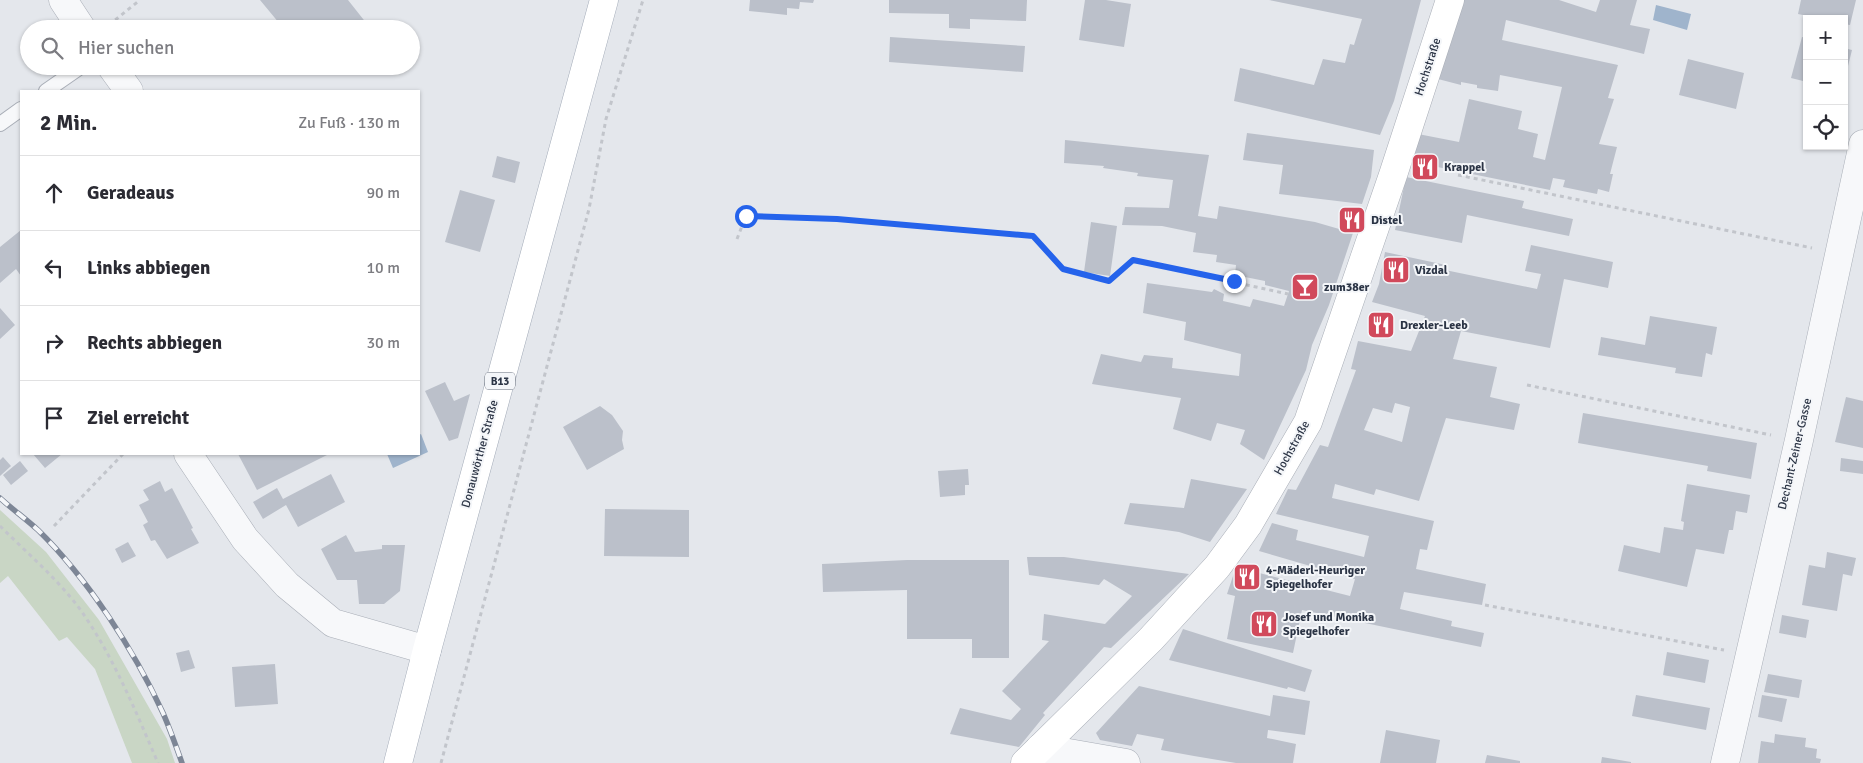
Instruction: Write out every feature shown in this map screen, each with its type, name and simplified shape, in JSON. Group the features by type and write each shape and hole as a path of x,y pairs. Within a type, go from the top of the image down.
{"main road":[{"name":"Donauwörther Straße","path":"398,763 604,0"},
{"name":"Hochstraße","path":"1033,756 1151,639 1217,567 1248,526 1308,422 1393,175 1450,0"}],"street":[{"path":"63,0 76,20"},
{"path":"117,75 128,90"},
{"name":"Dechant-Zeiner-Gasse","path":"1725,763 1799,440 1863,144"},
{"path":"189,455 245,539 287,585 325,617 333,623 427,650"},
{"path":"1033,756 1126,763"}],"lane":[{"path":"47,90 69,75"},
{"path":"0,124 20,110"}],"path":[{"path":"115,20 140,0"},
{"path":"441,763 589,210 606,118 643,0"},
{"path":"1458,176 1839,254"},
{"path":"737,238 746,216 837,219 1033,236 1063,269 1109,281 1133,260 1288,294"},
{"path":"1528,385 1799,440"},
{"path":"54,526 121,455"},
{"path":"0,526 52,576 82,613 132,703 158,763"},
{"path":"1485,605 1750,654"}],"green space":[{"path":"0,510 46,552 99,620 167,739 175,763 132,763 95,669 67,637 59,641 8,576 0,583"}],"water":[{"path":"1656,5 1691,14 1687,30 1653,20"},
{"path":"420,434 428,452 393,468 387,455 420,455"}],"building":[{"path":"260,0 348,0 364,20 277,20"},
{"path":"750,0 814,0 813,3 800,2 799,9 787,8 787,15 749,11"},
{"path":"889,0 1027,0 1026,21 970,19 970,29 949,28 949,14 889,13"},
{"path":"1085,0 1106,0 1131,4 1124,47 1079,40"},
{"path":"1269,0 1421,0 1394,101 1380,135 1234,101 1240,68 1314,85 1323,59 1345,63 1350,44 1354,45 1362,19"},
{"path":"1464,0 1559,0 1596,12 1600,0 1637,0 1630,25 1650,29 1644,54 1506,20 1502,40 1618,65 1608,98 1614,99 1599,144 1617,147 1610,174 1613,174 1609,192 1598,189 1597,194 1563,187 1565,180 1553,178 1550,190 1413,162 1418,134 1459,142 1469,99 1522,111 1518,129 1538,134 1533,157 1545,160 1562,87 1500,75 1498,91 1477,88 1477,85 1461,82 1461,85 1438,79"},
{"path":"1801,0 1856,0 1850,25 1848,25 1848,15 1798,14"},
{"path":"890,37 1025,46 1023,72 889,62"},
{"path":"1802,37 1803,37 1803,81 1791,78"},
{"path":"1848,49 1852,50 1848,66"},
{"path":"1688,59 1744,73 1736,109 1679,95"},
{"path":"1247,133 1374,150 1371,177 1362,204 1279,194 1283,165 1243,160"},
{"path":"1065,140 1209,155 1198,216 1217,219 1219,206 1315,222 1353,233 1329,305 1312,345 1306,370 1264,460 1240,444 1245,430 1217,423 1211,441 1173,429 1181,398 1092,384 1101,354 1141,362 1144,355 1173,358 1172,368 1239,376 1241,354 1184,340 1186,322 1143,313 1147,283 1212,292 1214,289 1224,294 1223,301 1250,307 1253,299 1284,306 1289,291 1265,285 1265,281 1235,275 1236,265 1216,262 1217,255 1193,252 1196,233 1162,226 1122,225 1125,207 1169,208 1173,180 1137,176 1138,173 1103,168 1104,166 1064,163"},
{"path":"497,156 520,162 515,183 492,177"},
{"path":"1406,177 1524,201 1522,208 1573,219 1569,236 1467,215 1462,243 1395,230"},
{"path":"460,190 495,200 480,252 445,242"},
{"path":"1091,222 1117,226 1110,276 1084,272"},
{"path":"20,231 20,275 16,269 0,283 0,247"},
{"path":"1531,245 1613,262 1608,288 1564,279 1550,348 1461,331 1453,359 1497,367 1490,397 1520,404 1514,430 1446,418 1419,501 1376,489 1374,495 1335,484 1332,498 1434,521 1427,550 1420,549 1416,569 1486,584 1482,605 1404,592 1400,609 1452,621 1451,626 1484,633 1481,647 1302,610 1293,653 1227,639 1235,596 1227,594 1236,567 1350,596 1355,579 1259,551 1272,523 1298,530 1296,540 1364,557 1369,536 1276,514 1288,489 1296,490 1320,445 1328,447 1356,370 1351,369 1358,341 1411,351 1425,316 1372,302 1379,284 1385,252 1446,265 1445,270 1537,289 1541,274 1525,271","holes":["1395,403 1410,407 1402,442 1364,430 1373,408 1392,413"]},
{"path":"0,308 15,325 0,339"},
{"path":"1650,316 1717,327 1712,355 1706,353 1702,377 1675,373 1676,368 1598,355 1601,337 1645,345"},
{"path":"445,382 454,401 470,394 458,438 449,441 425,391"},
{"path":"1846,397 1863,401 1863,448 1835,442"},
{"path":"600,406 612,415 623,431 624,449 587,470 563,427"},
{"path":"1583,413 1757,443 1751,479 1707,471 1708,466 1578,443"},
{"path":"34,455 61,455 45,468"},
{"path":"239,455 327,455 257,490"},
{"path":"3,457 11,466 0,476 0,460"},
{"path":"1841,458 1863,461 1863,474 1840,471"},
{"path":"20,461 28,471 11,485 3,475"},
{"path":"968,469 969,485 965,485 965,495 940,497 938,471"},
{"path":"331,474 345,502 298,527 286,505 263,519 253,502 277,488 283,499"},
{"path":"1191,479 1247,489 1210,542 1179,532 1124,524 1130,503 1184,508"},
{"path":"160,481 165,492 172,488 199,543 167,559 155,540 151,541 143,525 148,522 139,505 149,500 143,490"},
{"path":"1687,484 1750,495 1747,513 1736,511 1733,530 1729,530 1724,554 1696,549 1687,587 1618,571 1624,545 1660,553 1664,527 1683,530 1684,522 1681,521"},
{"path":"605,509 689,510 689,557 604,556"},
{"path":"346,535 355,552 382,549 382,545 405,545 400,591 384,604 359,604 357,580 337,580 321,549"},
{"path":"128,542 136,556 122,563 115,549"},
{"path":"1827,552 1856,558 1852,576 1843,574 1837,611 1802,605 1809,565 1825,568"},
{"path":"1027,557 1064,557 1189,574 1111,648 1104,647 1043,713 1045,715 1019,747 950,734 960,708 1011,720 1021,709 1002,691 1049,641 1042,640 1044,614 1105,624 1132,596 1104,579 1099,585 1029,575"},
{"path":"907,560 1009,560 1009,658 972,658 972,639 907,639 907,590 823,592 822,564"},
{"path":"1782,615 1809,620 1806,638 1779,633"},
{"path":"1183,629 1312,670 1305,692 1169,660"},
{"path":"189,650 195,668 181,672 176,653"},
{"path":"1667,652 1709,660 1705,683 1663,675"},
{"path":"275,664 278,704 235,707 232,667"},
{"path":"1768,674 1802,680 1799,698 1764,692"},
{"path":"1139,686 1270,716 1273,695 1310,701 1305,735 1268,730 1267,738 1296,744 1293,763 1236,763 1161,750 1164,739 1137,734 1132,746 1100,740 1096,733"},
{"path":"1636,695 1710,708 1706,730 1632,716"},
{"path":"1762,695 1787,699 1782,722 1758,717"},
{"path":"1386,730 1440,740 1436,763 1380,763"},
{"path":"1775,734 1806,738 1805,747 1817,749 1816,758 1821,759 1820,763 1758,763 1761,741 1774,743"},
{"path":"1487,755 1520,761 1520,763 1485,763"},
{"path":"1602,757 1631,762 1631,763 1601,763"}],"railway":[{"path":"0,498 57,549 75,570 108,616 124,640 151,689 166,719 182,763"}],"place":[{"name":"Krappel","path":"1425,167"},
{"name":"Distel","path":"1352,220"},
{"name":"Vizdal","path":"1396,270"},
{"name":"zum38er","path":"1305,287"},
{"name":"Drexler-Leeb","path":"1381,325"},
{"name":"4-Mäderl-Heuriger Spiegelhofer","path":"1247,577"},
{"name":"Josef und Monika Spiegelhofer","path":"1264,624"}],"route":[{"path":"746,216 837,219 1033,236 1063,269 1109,281 1133,260 1234,281"}]}
